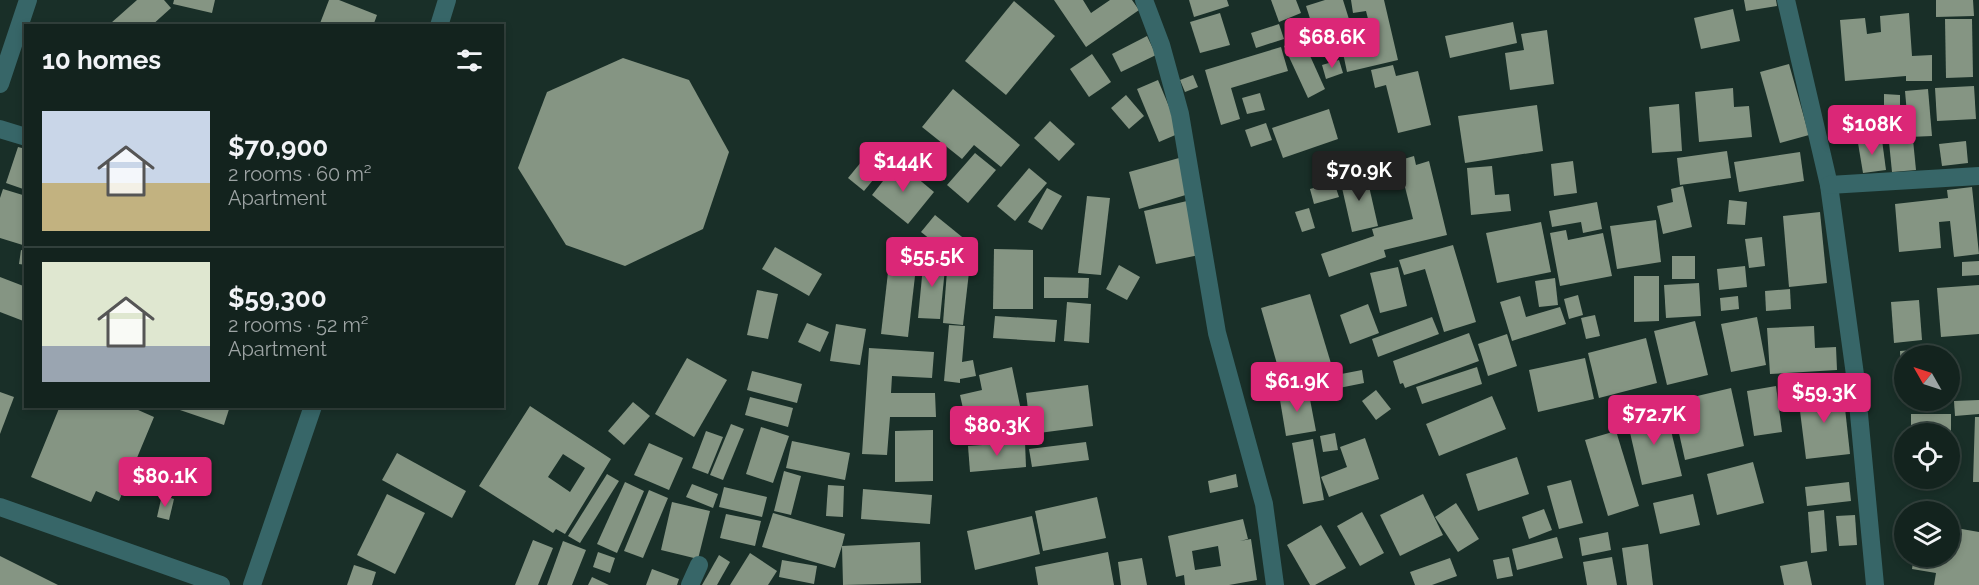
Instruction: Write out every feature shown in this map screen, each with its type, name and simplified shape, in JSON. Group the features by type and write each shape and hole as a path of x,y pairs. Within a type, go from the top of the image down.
{"street":[{"path":"0,84 28,0"},
{"path":"440,24 447,0"},
{"path":"1144,0 1161,45 1180,114 1217,333 1264,504 1275,585"},
{"path":"1786,0 1829,185 1856,382 1875,585"},
{"path":"0,129 24,136"},
{"path":"1829,185 1979,176"},
{"path":"252,585 312,408"},
{"path":"0,507 221,585"},
{"path":"690,585 699,565"}],"building":[{"path":"137,0 164,0 171,8 153,24 111,23"},
{"path":"174,0 215,0 212,13 173,4"},
{"path":"329,0 339,0 377,15 374,24 320,24"},
{"path":"1054,0 1083,0 1091,13 1110,0 1132,0 1139,10 1086,47"},
{"path":"1189,0 1227,0 1229,6 1194,17"},
{"path":"1271,0 1296,0 1301,13 1279,22"},
{"path":"1325,0 1343,0 1357,45 1322,56 1306,6"},
{"path":"1351,0 1384,0 1398,60 1347,72 1343,53 1375,46 1366,11 1353,13"},
{"path":"1744,0 1776,0 1777,6 1746,11"},
{"path":"1936,0 1973,0 1974,16 1936,17"},
{"path":"1014,1 1055,36 1006,95 965,61"},
{"path":"1733,9 1740,41 1701,49 1694,18"},
{"path":"1220,13 1230,45 1200,53 1190,22"},
{"path":"1909,13 1912,56 1932,55 1932,81 1906,81 1906,76 1845,81 1840,20 1865,18 1867,34 1881,32 1880,16"},
{"path":"1945,19 1972,19 1973,77 1946,78"},
{"path":"1513,22 1517,43 1450,58 1445,36"},
{"path":"1279,24 1284,39 1256,48 1251,33"},
{"path":"1547,30 1554,84 1510,90 1505,53 1524,50 1521,34"},
{"path":"1147,36 1156,55 1121,72 1112,54"},
{"path":"1302,38 1325,89 1308,98 1284,46"},
{"path":"1281,47 1288,71 1231,88 1240,119 1221,125 1205,70"},
{"path":"1092,54 1111,82 1089,97 1070,69"},
{"path":"623,58 689,80 729,152 703,229 625,266 566,245 518,168 547,92"},
{"path":"1339,60 1343,73 1326,79 1322,65"},
{"path":"1789,64 1809,135 1780,143 1760,72"},
{"path":"1393,65 1396,76 1418,71 1431,125 1398,133 1386,85 1375,88 1371,70"},
{"path":"1193,75 1198,87 1185,92 1180,80"},
{"path":"1158,80 1180,133 1159,142 1137,89"},
{"path":"1974,86 1976,119 1937,121 1935,88"},
{"path":"1733,88 1734,107 1749,106 1752,137 1699,142 1695,92"},
{"path":"953,89 1020,145 1001,167 974,145 962,159 922,127"},
{"path":"1928,89 1932,136 1909,137 1905,91"},
{"path":"1260,93 1265,110 1247,114 1242,98"},
{"path":"1884,94 1900,95 1900,110 1884,110"},
{"path":"1126,95 1144,116 1129,129 1111,108"},
{"path":"1679,104 1682,151 1652,153 1649,107"},
{"path":"1537,105 1543,151 1465,163 1458,116"},
{"path":"1329,109 1338,139 1283,158 1272,128"},
{"path":"1050,121 1075,144 1059,161 1034,138"},
{"path":"1266,123 1272,140 1251,147 1245,130"},
{"path":"1882,140 1886,170 1863,173 1858,143"},
{"path":"1913,140 1916,170 1892,172 1889,142"},
{"path":"1966,141 1968,163 1942,166 1939,144"},
{"path":"18,147 24,148 24,189 6,183"},
{"path":"871,150 887,163 864,191 848,178"},
{"path":"1727,151 1731,178 1680,185 1677,158"},
{"path":"1800,152 1804,181 1739,192 1734,162"},
{"path":"975,153 996,170 968,203 947,185"},
{"path":"1414,156 1416,165 1429,161 1447,235 1384,250 1386,257 1329,277 1321,254 1374,236 1372,229 1413,219 1404,183 1379,190 1373,168"},
{"path":"1179,158 1189,194 1139,209 1129,172"},
{"path":"1573,161 1577,193 1554,196 1551,164"},
{"path":"898,162 934,192 908,224 872,195"},
{"path":"1492,166 1495,195 1509,194 1511,211 1471,215 1467,168"},
{"path":"1029,168 1047,183 1015,221 997,206"},
{"path":"1366,173 1378,226 1352,232 1340,179"},
{"path":"1334,182 1339,197 1314,204 1310,189"},
{"path":"1683,186 1692,227 1663,234 1657,206 1673,202 1671,189"},
{"path":"1972,187 1979,254 1954,257 1950,221 1939,222 1941,248 1899,252 1895,204 1948,198 1947,190"},
{"path":"1047,188 1062,196 1042,230 1028,222"},
{"path":"3,189 24,195 24,245 0,238 0,198"},
{"path":"1087,196 1110,198 1101,275 1078,273"},
{"path":"1729,200 1747,202 1745,225 1727,224"},
{"path":"1187,201 1199,255 1156,264 1144,211"},
{"path":"1597,202 1602,229 1583,233 1581,222 1552,227 1549,211"},
{"path":"1309,208 1315,228 1302,232 1295,212"},
{"path":"1820,212 1827,283 1789,287 1783,216"},
{"path":"935,215 972,245 959,262 921,232"},
{"path":"1656,220 1661,262 1617,269 1610,226"},
{"path":"1541,222 1551,272 1497,283 1486,233"},
{"path":"1566,230 1568,240 1603,233 1612,276 1560,286 1550,233"},
{"path":"1762,237 1765,266 1749,268 1745,239"},
{"path":"1453,245 1476,322 1444,332 1425,269 1404,275 1399,260"},
{"path":"891,246 918,250 908,337 881,334"},
{"path":"775,247 822,274 809,296 762,269"},
{"path":"994,249 1033,250 1033,309 993,309"},
{"path":"21,250 24,251 24,265 19,264"},
{"path":"924,256 946,258 940,319 918,318"},
{"path":"1672,256 1695,256 1695,279 1672,279"},
{"path":"1979,261 1979,275 1962,276 1962,262"},
{"path":"1119,265 1140,277 1127,300 1106,289"},
{"path":"1745,266 1747,287 1719,290 1717,269"},
{"path":"1398,267 1407,306 1380,313 1370,273"},
{"path":"947,271 969,272 963,325 943,323"},
{"path":"1634,276 1659,276 1659,321 1634,322"},
{"path":"0,277 24,286 24,321 0,312"},
{"path":"1044,277 1089,278 1088,298 1044,298"},
{"path":"1555,278 1558,305 1539,307 1535,281"},
{"path":"1699,283 1701,316 1666,318 1664,285"},
{"path":"1979,285 1979,334 1941,337 1937,288"},
{"path":"1790,289 1791,309 1766,311 1765,291"},
{"path":"757,290 778,294 768,339 747,335"},
{"path":"1310,294 1333,370 1283,385 1261,308"},
{"path":"1578,295 1583,315 1569,319 1564,299"},
{"path":"1520,296 1526,317 1560,307 1566,324 1512,341 1500,302"},
{"path":"1738,296 1739,309 1721,311 1720,298"},
{"path":"1919,300 1922,340 1894,343 1891,302"},
{"path":"1067,302 1091,304 1089,343 1064,341"},
{"path":"1368,304 1379,333 1350,344 1340,315"},
{"path":"1595,315 1600,336 1586,339 1581,318"},
{"path":"995,316 1057,320 1055,342 993,338"},
{"path":"1432,317 1439,334 1378,357 1372,339"},
{"path":"1757,317 1766,365 1731,372 1721,324"},
{"path":"1695,321 1708,375 1667,385 1654,331"},
{"path":"807,323 829,332 820,352 798,342"},
{"path":"836,324 866,329 860,365 830,361"},
{"path":"949,325 965,326 962,362 973,360 976,376 960,379 960,383 944,381"},
{"path":"1814,326 1815,348 1836,347 1837,370 1770,374 1767,328"},
{"path":"1469,333 1479,361 1405,388 1403,383 1400,384 1393,361"},
{"path":"1507,334 1517,366 1488,376 1478,344"},
{"path":"1646,338 1657,383 1599,398 1588,353"},
{"path":"869,348 934,352 932,378 892,376 891,393 935,393 936,417 890,417 887,455 862,454"},
{"path":"687,358 727,380 694,437 655,414"},
{"path":"1585,358 1594,399 1538,412 1529,370"},
{"path":"1012,367 1023,420 968,431 960,395 982,390 979,375"},
{"path":"1477,367 1482,384 1422,404 1416,387"},
{"path":"1362,370 1364,383 1339,388 1336,375"},
{"path":"752,371 802,384 797,403 747,390"},
{"path":"1088,385 1093,426 1031,434 1026,393"},
{"path":"1776,386 1782,432 1754,436 1747,391"},
{"path":"1731,388 1744,446 1685,460 1672,402"},
{"path":"1308,389 1316,431 1286,436 1279,394"},
{"path":"1376,390 1391,409 1376,420 1362,401"},
{"path":"1843,390 1850,454 1806,459 1798,395"},
{"path":"0,392 14,397 0,434"},
{"path":"1492,396 1506,429 1439,456 1426,424"},
{"path":"750,397 793,408 788,427 745,415"},
{"path":"1979,400 1979,414 1955,416 1955,411 1960,411 1960,401"},
{"path":"633,402 650,416 624,445 608,431"},
{"path":"530,406 611,459 565,534 556,529 553,533 479,486","holes":["563,454 585,468 570,492 548,477"]},
{"path":"1665,406 1682,476 1642,485 1626,415"},
{"path":"59,408 134,408 154,417 119,501 96,491 91,502 31,477"},
{"path":"177,408 229,408 224,425"},
{"path":"1911,414 1951,414 1951,423 1911,423"},
{"path":"1975,417 1979,417 1979,482 1973,482"},
{"path":"731,424 744,429 723,480 710,475"},
{"path":"761,427 789,436 773,483 746,474"},
{"path":"933,430 933,481 895,482 895,431"},
{"path":"706,431 723,437 708,474 692,468"},
{"path":"1616,431 1639,506 1608,516 1585,440"},
{"path":"1335,433 1338,450 1323,452 1320,436"},
{"path":"1365,438 1379,479 1329,497 1321,477 1347,467 1340,447"},
{"path":"1313,439 1324,500 1303,504 1292,443"},
{"path":"792,441 850,453 845,480 786,468"},
{"path":"1025,442 1026,467 970,472 968,446"},
{"path":"1086,442 1089,460 1032,467 1029,449"},
{"path":"649,443 683,458 669,490 634,475"},
{"path":"397,453 466,491 452,518 382,480"},
{"path":"1517,457 1529,494 1478,511 1466,474"},
{"path":"1753,462 1764,503 1717,515 1707,474"},
{"path":"784,471 801,476 791,515 774,511"},
{"path":"607,474 619,481 580,543 568,536"},
{"path":"1236,474 1238,487 1210,493 1208,481"},
{"path":"1571,480 1583,523 1559,529 1547,486"},
{"path":"625,482 644,491 617,553 597,544"},
{"path":"1849,482 1851,501 1807,506 1805,487"},
{"path":"692,484 718,494 713,508 686,497"},
{"path":"828,485 844,486 843,517 826,516"},
{"path":"724,487 767,497 762,517 719,507"},
{"path":"863,489 932,495 930,524 861,519"},
{"path":"649,490 668,498 643,558 624,551"},
{"path":"387,494 425,513 395,574 357,555"},
{"path":"1423,494 1443,535 1400,556 1380,515"},
{"path":"1693,494 1700,525 1660,534 1653,503"},
{"path":"162,495 174,499 169,520 157,517"},
{"path":"1097,497 1106,538 1043,551 1035,511"},
{"path":"672,502 710,511 698,559 661,550"},
{"path":"1456,503 1479,539 1458,552 1435,517"},
{"path":"1544,509 1552,530 1529,539 1522,517"},
{"path":"1824,510 1827,551 1811,553 1808,512"},
{"path":"1362,512 1384,553 1360,566 1337,526"},
{"path":"773,513 845,534 835,568 762,547"},
{"path":"726,514 761,521 755,546 720,538"},
{"path":"1855,515 1857,545 1839,546 1836,516"},
{"path":"1032,516 1040,554 975,570 967,531"},
{"path":"1243,519 1248,539 1240,541 1251,539 1257,580 1229,585 1185,585 1184,575 1176,577 1168,536","holes":["1218,546 1221,566 1195,570 1192,551"]},
{"path":"1321,525 1346,568 1315,585 1310,585 1287,545"},
{"path":"1960,529 1979,532 1979,585 1934,585 1936,573 1912,569 1912,567 1960,567"},
{"path":"1608,532 1611,550 1582,556 1579,538"},
{"path":"1557,537 1563,558 1517,570 1512,549"},
{"path":"533,540 553,548 538,585 515,585"},
{"path":"563,541 586,550 572,585 547,585"},
{"path":"920,542 921,583 843,585 842,546"},
{"path":"1648,544 1653,585 1627,585 1622,548"},
{"path":"598,552 615,558 610,573 593,567"},
{"path":"1108,552 1114,585 1038,585 1035,567"},
{"path":"750,553 777,571 768,585 730,585"},
{"path":"719,555 730,562 717,585 702,585"},
{"path":"0,556 58,585 0,585"},
{"path":"1509,557 1513,576 1497,579 1493,560"},
{"path":"1612,557 1617,585 1587,585 1583,562"},
{"path":"1142,558 1147,585 1121,585 1118,562"},
{"path":"1450,558 1457,576 1432,585 1415,585 1410,572"},
{"path":"782,560 817,566 814,584 779,577"},
{"path":"1807,561 1812,585 1784,585 1780,566"},
{"path":"354,565 376,572 372,585 347,585"},
{"path":"652,569 679,579 677,585 646,585"},
{"path":"592,577 609,585 588,585"}]}
